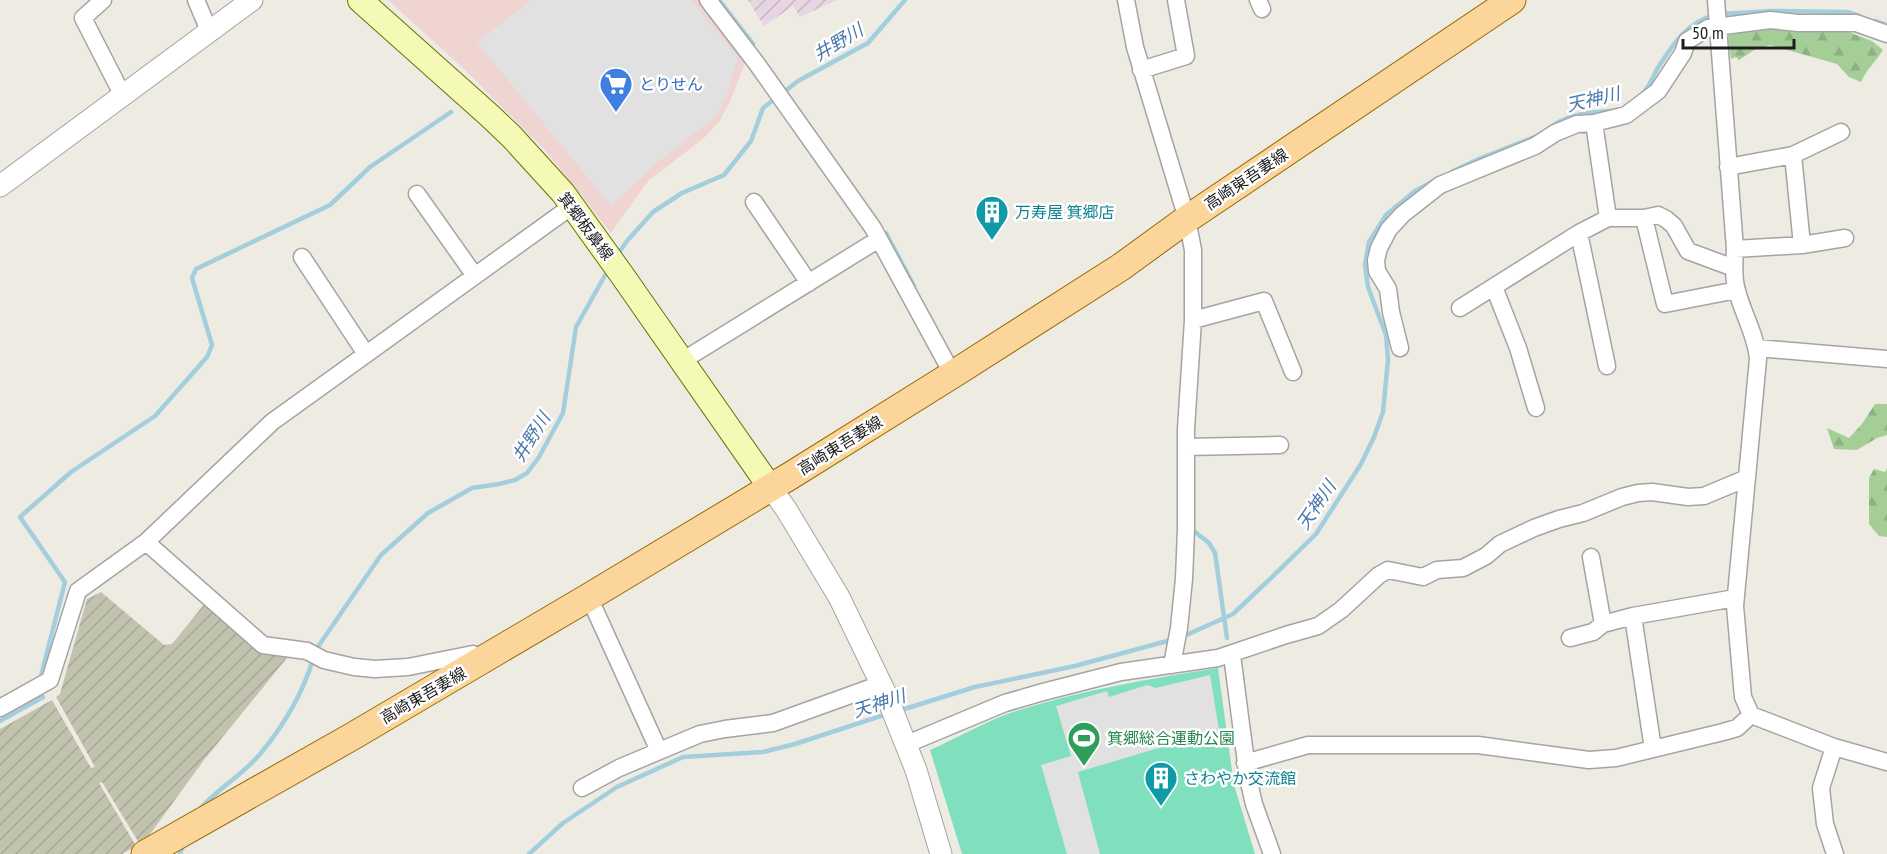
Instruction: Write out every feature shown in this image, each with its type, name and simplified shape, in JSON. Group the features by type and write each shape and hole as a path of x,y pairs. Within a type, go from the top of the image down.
{"main road":[{"name":"箕郷板鼻線","path":"360,0 490,116 547,176 615,265 770,487"},
{"name":"高崎東吾妻線","path":"145,854 481,661 952,375 1120,267 1187,219 1512,0"}],"street":[{"path":"103,0 83,18 123,96"},
{"path":"196,0 210,33"},
{"path":"0,186 252,0"},
{"path":"708,0 873,228 952,375"},
{"path":"1126,0 1141,70 1187,219 1193,250 1193,320 1186,447 1186,544 1179,628 1173,658"},
{"path":"1141,70 1186,56 1176,0"},
{"path":"1716,1 1735,249 1734,268 1737,290 1757,348 1757,377 1735,598 1743,697 1751,715 1834,747 1887,762"},
{"path":"1400,348 1396,340 1388,289 1377,271 1376,260 1379,248 1389,229 1403,214 1440,185 1535,146 1555,133 1577,124 1594,123 1626,115 1658,91 1687,42 1708,28 1770,20 1798,23 1856,23 1887,34"},
{"path":"1594,123 1608,218"},
{"path":"1728,167 1793,154 1841,132"},
{"path":"1793,154 1802,245"},
{"path":"417,194 475,276"},
{"path":"754,202 809,283"},
{"path":"0,708 50,680 78,591 146,542 272,422 572,206"},
{"path":"1460,308 1579,233 1608,218 1644,218 1658,215 1674,226 1688,251 1734,268"},
{"path":"1644,218 1665,304 1737,290"},
{"path":"1579,233 1607,366"},
{"path":"1735,249 1802,245 1845,238"},
{"path":"682,361 879,240"},
{"path":"302,257 366,354"},
{"path":"1494,287 1518,348 1536,408"},
{"path":"1193,320 1264,301 1293,372"},
{"path":"1757,348 1887,359"},
{"path":"1186,447 1280,445"},
{"path":"904,739 1005,703 1173,658 1232,654 1318,626 1341,610 1379,575 1388,570 1423,577 1437,570 1463,568 1486,556 1500,543 1534,528 1583,513 1622,497 1652,492 1688,497 1704,496 1747,478"},
{"path":"770,487 786,509 839,597 883,688 923,791 941,854"},
{"path":"146,542 263,645 307,651 324,660 354,668 408,667 473,654 481,661"},
{"path":"1591,557 1603,624"},
{"path":"588,597 659,751"},
{"path":"1570,638 1593,632 1603,624 1633,616 1735,598"},
{"path":"1633,616 1653,749"},
{"path":"1232,654 1245,763 1254,804 1272,854"},
{"path":"582,788 619,768 700,734 773,723 883,688"},
{"path":"1245,763 1308,744 1478,745 1589,760 1616,758 1737,728 1751,715"},
{"path":"1834,747 1821,788 1825,824 1835,854"}],"shaded area":[{"name":"とりせん","path":"388,0 701,0 747,58 719,122 704,138 648,181 611,233 544,149 464,69"},
{"name":"とりせん","path":"532,0 691,0 738,58 726,97 714,118 654,165 611,206 477,42"},
{"path":"748,0 837,0 800,17 793,6 764,26"},
{"path":"101,592 164,645 172,644 206,602 291,653 204,760 148,837 139,843 102,782 99,783 136,846 122,854 0,854 0,729 52,700 91,768 95,767 56,697 60,694 87,599"},
{"path":"1210,675 1219,730 1078,772 1100,854 1067,854 1041,765 1071,756 1056,706 1107,691 1109,697 1147,685 1156,688"}],"green space":[{"path":"1770,25 1836,27 1872,41 1883,50 1861,82 1849,77 1837,64 1770,45 1754,50 1739,60 1736,57 1731,59 1728,35 1731,31"},
{"path":"1875,404 1887,404 1887,435 1857,450 1834,449 1827,428 1849,438 1862,424"},
{"path":"1887,468 1887,537 1879,536 1869,524 1869,478 1874,469 1885,472"},
{"name":"箕郷総合運動公園","path":"1218,668 1234,785 1255,854 962,854 930,750 1000,717 1035,705 1113,686"}],"waterway":[{"path":"719,0 753,44"},
{"name":"井野川","path":"783,93 798,81 868,43 905,0"},
{"name":"天神川","path":"1721,14 1771,11 1847,12 1859,16"},
{"name":"天神川","path":"1642,94 1664,58 1682,35 1696,23 1713,16"},
{"name":"天神川","path":"1875,21 1887,25"},
{"name":"井野川","path":"617,255 653,212 682,193 724,175 751,141 763,108 776,98"},
{"name":"天神川","path":"1551,127 1572,116 1612,111"},
{"path":"41,676 65,582 20,517 71,472 155,416 207,357 212,345 192,278 196,269 330,205 370,167 451,112"},
{"name":"天神川","path":"1453,171 1537,136"},
{"name":"天神川","path":"1182,637 1233,614 1271,578 1316,534 1361,464 1383,412 1388,360 1386,335 1368,287 1365,265 1369,242 1386,215 1415,191 1432,182"},
{"path":"886,233 914,286"},
{"name":"井野川","path":"315,651 381,555 428,513 472,488 515,480 527,473 539,457 563,413 576,327 608,270"},
{"path":"1194,531 1209,543 1215,553 1227,638"},
{"name":"天神川","path":"898,711 975,687 1075,666 1171,640"},
{"name":"井野川","path":"199,810 254,761 269,743 298,697 313,659"},
{"path":"0,721 43,697"},
{"name":"天神川","path":"529,854 563,823 617,787 683,757 763,752 887,714"},
{"name":"井野川","path":"180,854 183,845"}],"place":[{"name":"とりせん","path":"616,113"},
{"name":"万寿屋 箕郷店","path":"992,241"},
{"name":"箕郷総合運動公園","path":"1084,767"},
{"name":"さわやか交流館","path":"1161,807"}]}
